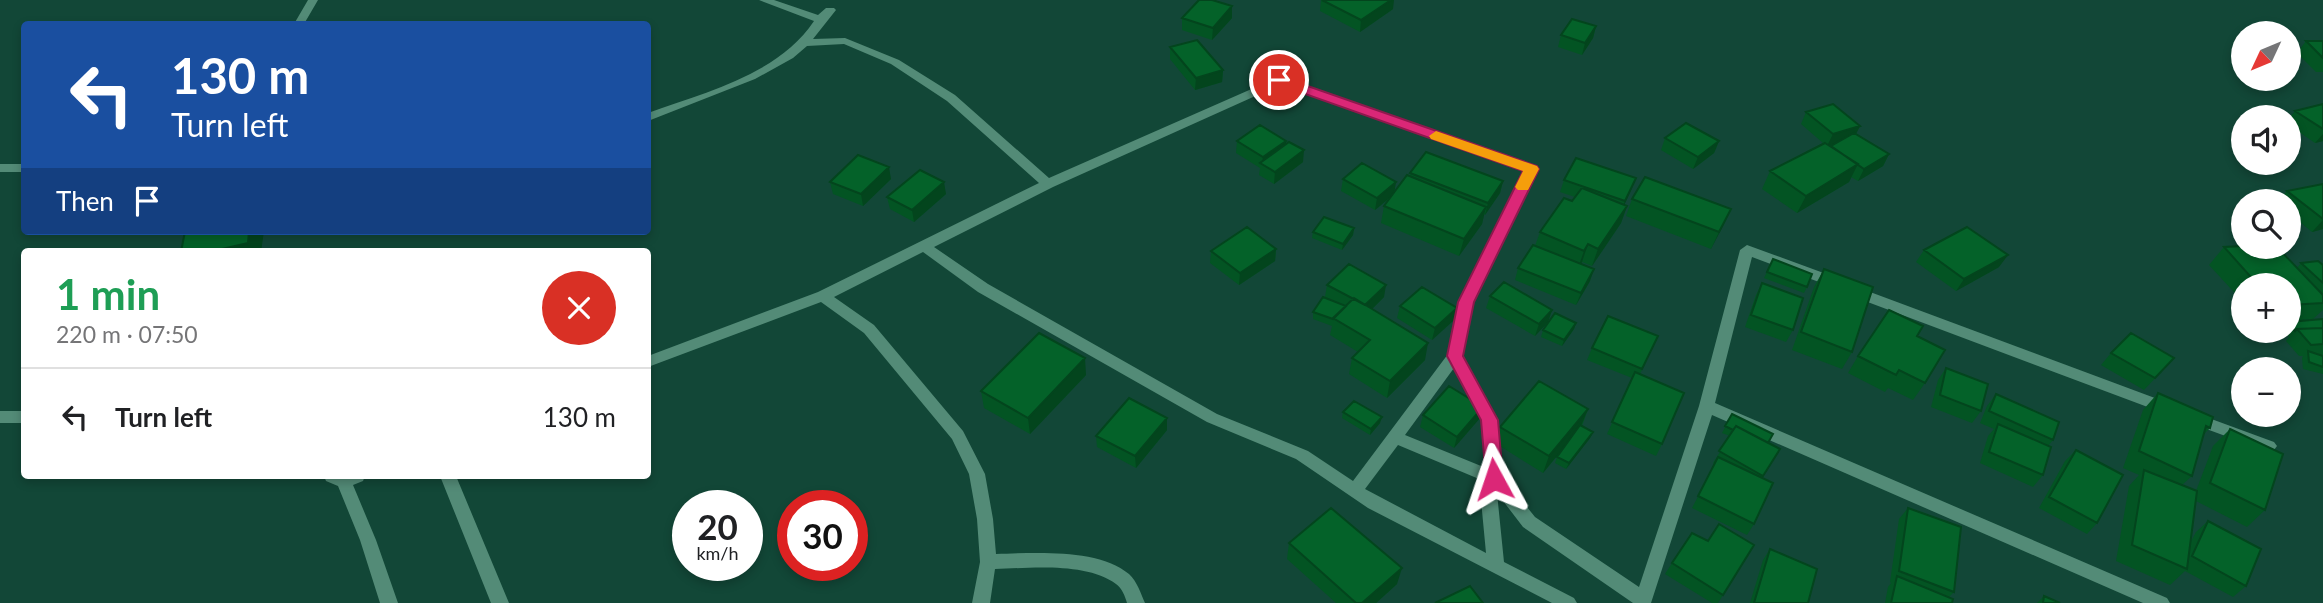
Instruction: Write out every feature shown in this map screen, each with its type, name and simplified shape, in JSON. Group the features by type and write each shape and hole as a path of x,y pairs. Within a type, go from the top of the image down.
{"street":[{"path":"301,21 313,0"},
{"path":"764,0 818,19"},
{"path":"651,116 715,92 769,66 805,43 818,19 830,10"},
{"path":"805,43 845,41 895,62 951,98 1048,184"},
{"path":"651,361 823,296 1048,184 1279,80 1531,169 1466,302 1455,356 1354,490"},
{"path":"0,168 21,168"},
{"path":"922,245 983,288 1212,418 1302,454 1374,503 1568,603"},
{"path":"1395,437 1491,477 1529,522 1643,601 1707,406 1747,250 2269,446"},
{"path":"823,296 869,329 958,435 977,474 985,519 988,562 981,603"},
{"path":"1455,356 1490,420 1496,566"},
{"path":"1707,406 2161,603"},
{"path":"0,417 21,417"},
{"path":"344,479 389,603"},
{"path":"448,479 500,603"},
{"path":"988,562 1037,561 1093,565 1125,580 1136,603"}],"building":[{"path":"1199,0 1212,0 1232,6 1213,28 1182,18"},
{"path":"1322,0 1391,0 1361,20"},
{"path":"1572,19 1596,26 1585,43 1561,35"},
{"path":"1197,40 1223,70 1196,78 1170,47"},
{"path":"2306,41 2323,41 2323,58"},
{"path":"1833,104 1860,126 1833,134 1806,112"},
{"path":"2323,104 2323,129 2301,115 2301,110"},
{"path":"1686,123 1719,141 1698,157 1665,138"},
{"path":"1260,125 1286,141 1263,157 1237,141"},
{"path":"1854,133 1889,154 1864,169 1831,146"},
{"path":"1289,142 1304,150 1275,172 1260,163"},
{"path":"1825,143 1858,164 1806,196 1770,171"},
{"path":"1426,152 1503,181 1488,203 1410,173"},
{"path":"858,155 889,167 861,194 830,182"},
{"path":"1576,158 1636,178 1625,201 1564,180"},
{"path":"1362,163 1396,182 1377,198 1343,179"},
{"path":"920,170 944,182 912,210 887,197"},
{"path":"1407,175 1486,207 1464,239 1384,206"},
{"path":"1645,177 1731,209 1719,232 1632,199"},
{"path":"2323,184 2323,219 2301,202 2301,189 2297,189"},
{"path":"1582,188 1627,206 1598,249 1588,244 1584,251 1540,232 1564,198 1572,201"},
{"path":"1324,217 1354,228 1343,244 1313,232"},
{"path":"1247,227 1276,249 1240,273 1211,251"},
{"path":"1967,227 2008,255 1964,279 1924,250"},
{"path":"184,235 249,235 248,243 226,248 182,248"},
{"path":"1533,245 1594,269 1581,293 1518,268"},
{"path":"1773,259 1812,274 1807,287 1767,272"},
{"path":"2235,259 2288,259 2323,295 2323,303 2301,304 2301,273 2247,273"},
{"path":"2318,261 2323,265 2323,283 2301,263"},
{"path":"1349,264 1386,285 1365,305 1327,285"},
{"path":"1824,269 1873,287 1852,352 1801,332"},
{"path":"1504,282 1552,310 1539,324 1490,296"},
{"path":"1762,283 1803,298 1793,330 1751,315"},
{"path":"1422,287 1457,308 1435,328 1400,306"},
{"path":"1323,297 1346,306 1333,319 1313,312"},
{"path":"1354,298 1428,343 1390,381 1352,358 1370,340 1333,318"},
{"path":"1889,310 1923,326 1917,336 1945,350 1925,383 1899,370 1896,375 1858,356"},
{"path":"1555,313 1576,323 1564,340 1543,330"},
{"path":"1608,316 1658,336 1642,369 1592,348"},
{"path":"2323,319 2323,328 2301,329 2301,321"},
{"path":"2323,328 2323,344 2311,345 2301,334 2301,329"},
{"path":"1039,333 1085,358 1028,418 981,391"},
{"path":"2131,333 2174,358 2155,378 2111,353"},
{"path":"2308,351 2323,356 2323,367 2309,362"},
{"path":"1946,368 1988,384 1981,411 1940,395"},
{"path":"1635,372 1684,393 1662,444 1612,422"},
{"path":"1539,381 1588,409 1549,456 1500,427"},
{"path":"1449,386 1483,407 1457,437 1423,415"},
{"path":"2158,393 2213,417 2210,428 2206,426 2192,476 2139,451"},
{"path":"1996,394 2059,422 2053,440 1989,411"},
{"path":"1129,398 1167,418 1135,456 1096,436"},
{"path":"1354,401 1382,417 1371,429 1343,412"},
{"path":"1732,414 1773,434 1768,443 1736,426 1733,430 1725,426"},
{"path":"1998,424 2051,447 2043,475 1989,452"},
{"path":"1580,425 1593,432 1569,463 1557,457"},
{"path":"1736,426 1780,449 1763,476 1719,451"},
{"path":"2230,429 2283,454 2265,510 2210,483"},
{"path":"2076,450 2123,475 2097,523 2049,497"},
{"path":"1718,457 1773,483 1754,524 1698,496"},
{"path":"2144,470 2197,491 2187,569 2132,545"},
{"path":"1331,508 1402,568 1362,603 1356,603 1289,543"},
{"path":"1908,508 1961,527 1954,592 1899,571"},
{"path":"2208,521 2261,549 2246,586 2192,556"},
{"path":"1719,524 1754,545 1723,595 1672,563 1692,533 1708,541"},
{"path":"1770,549 1817,569 1808,603 1754,603"},
{"path":"1897,576 1953,599 1952,603 1891,603"},
{"path":"1470,586 1483,603 1435,603"},
{"path":"2044,596 2060,603 2043,603"}],"slow traffic":[{"path":"1436,136 1531,169 1523,187"}],"route":[{"path":"1279,80 1531,169 1466,302 1455,356 1490,420 1494,479"}]}
